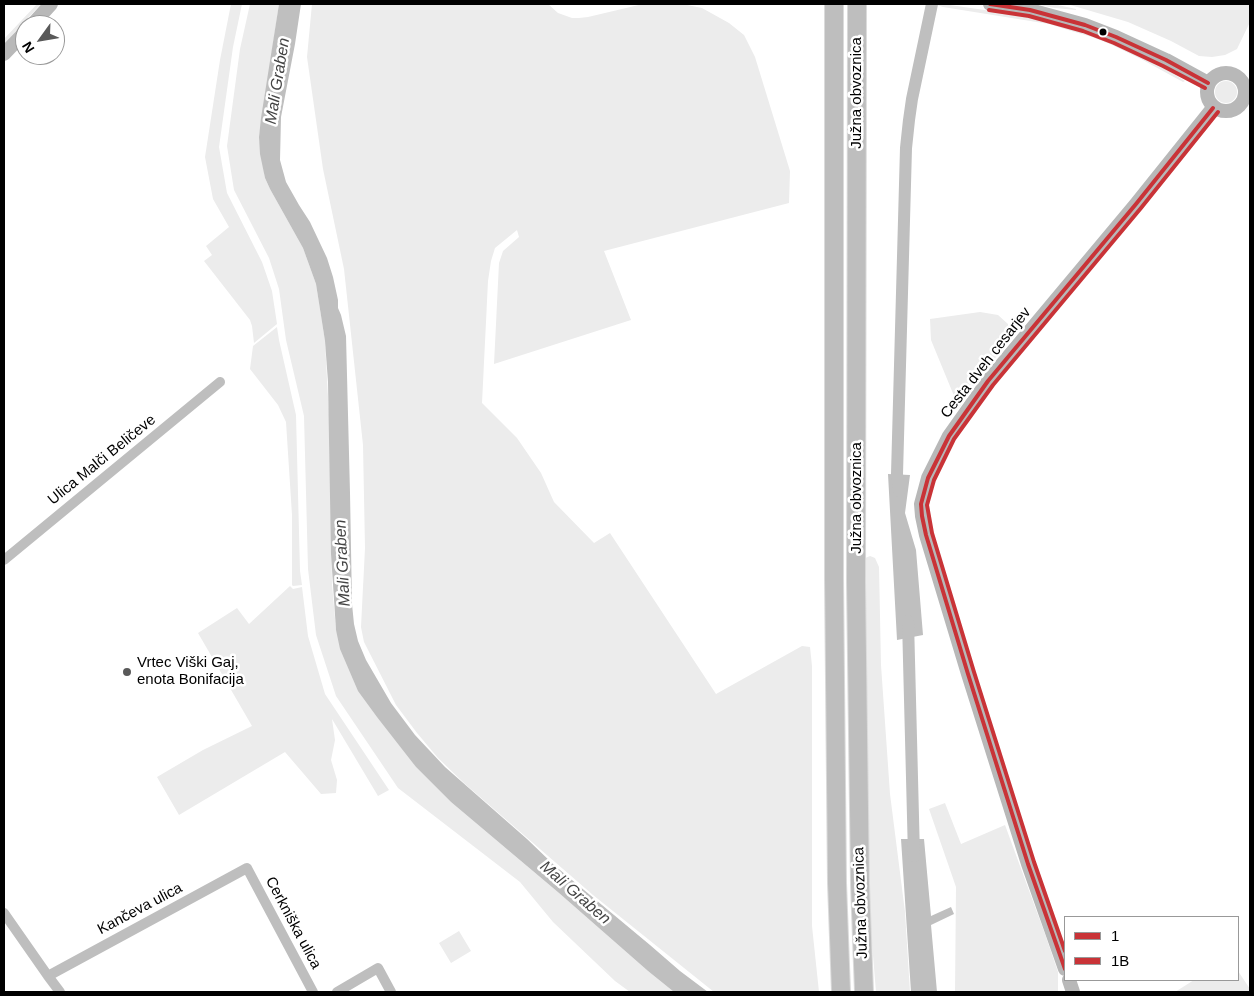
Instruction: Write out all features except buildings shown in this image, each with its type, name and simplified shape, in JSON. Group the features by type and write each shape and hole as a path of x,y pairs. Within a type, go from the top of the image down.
{"highway":[{"name":"Južna obvoznica","path":"834,4 834,578 837,883 841,992"},
{"name":"Južna obvoznica","path":"857,4 856,582 860,884 864,992"}],"street":[{"path":"41,15 51,4"},
{"path":"990,4 1030,10 1086,25 1166,60 1208,83"},
{"path":"4,54 15,42"},
{"path":"1225,73 1231,74 1242,81 1245,93 1244,99 1236,109 1225,112 1214,108 1207,99 1206,88 1212,78 1218,74 1225,73"},
{"name":"Cesta dveh cesarjev","path":"1064,967 1028,864 968,674 926,535 921,504 928,478 949,436 988,381 1214,108"},
{"name":"Ulica Malči Beličeve","path":"4,560 220,382"},
{"name":"Kančeva ulica","path":"48,976 247,868"},
{"name":"Cerkniška ulica","path":"247,868 313,992"},
{"path":"4,913 60,992"},
{"path":"336,992 378,968 392,992"}],"shaded area":[{"path":"37,4 41,4 31,15 27,15"},
{"path":"231,4 242,4 233,47 219,147 227,193 262,262 272,291 277,324 254,343 250,320 204,261 212,255 206,246 229,227 213,199 205,157"},
{"path":"250,4 279,4 259,137 265,178 303,248 316,284 325,341 329,416 332,584 336,630 416,767 451,802 674,992 630,992 615,981 553,922 520,882 398,788 336,696 316,635 308,569 304,416 286,340 279,289 269,258 234,190 227,146 240,49"},
{"path":"312,4 548,4 558,13 572,18 579,18 643,4 682,4 702,8 729,23 744,35 755,57 790,171 789,203 604,251 631,320 494,364 499,263 503,251 519,237 517,230 495,248 491,261 488,281 482,403 517,438 541,473 554,502 594,543 610,533 716,694 802,646 810,647 812,666 812,926 819,992 714,992 593,895 465,784 438,758 396,705 364,642 361,627 365,548 363,445 344,269 323,169 307,57"},
{"path":"934,4 1026,16 1092,33 1160,65 1185,81 1183,82 1141,59 1092,37 1049,24"},
{"path":"1034,4 1053,4 1076,10 1055,8"},
{"path":"1067,4 1250,4 1250,22 1237,49 1225,55 1199,56 1128,22"},
{"path":"15,27 15,32 4,44 4,39"},
{"path":"1226,81 1234,84 1237,92 1234,100 1226,103 1218,100 1215,92 1218,84"},
{"path":"980,312 998,315 1008,324 1012,338 980,376 959,408 931,340 930,319"},
{"path":"277,327 296,415 300,571 302,585 293,586 292,515 286,422 278,405 250,369 253,346"},
{"path":"870,556 875,558 879,567 881,665 890,794 905,912 910,992 876,992 867,882 863,559"},
{"path":"290,586 293,589 302,587 308,636 325,694 389,790 378,796 332,719 335,740 331,760 337,780 336,793 321,794 285,752 179,815 157,777 203,750 252,726 198,633 237,608 249,624"},
{"path":"945,803 961,844 1005,825 1058,972 1058,992 955,992 956,887 929,809"},
{"path":"459,931 471,951 451,963 439,943"},
{"path":"1239,972 1250,989 1250,992 1175,992 1192,981 1239,981"}],"water":[{"name":"Mali Graben","path":"279,4 301,4 281,117 280,160 286,182 310,222 327,258 346,336 352,604 358,641 366,660 391,703 415,735 445,767 554,865 680,971 708,992 674,992 451,802 416,767 358,691 340,649 336,630 331,554 328,382 325,341 316,284 303,248 265,178 260,154 261,118"},
{"path":"888,474 910,475 905,513 916,550 923,635 897,640"},
{"path":"901,839 924,839 931,916 951,907 954,914 931,925 937,992 911,992"}],"waterway":[{"path":"899,491 897,474 906,148 912,99 932,4"},
{"path":"908,621 914,856"}],"transit line":[{"name":"1","path":"990,4 1030,10 1085,25 1166,60 1208,83"},
{"name":"1B","path":"989,10 1029,16 1083,31 1114,43 1205,88"},
{"name":"1","path":"1064,966 1028,864 968,674 926,535 921,504 928,478 949,436 988,381 1136,204 1213,108"},
{"name":"1B","path":"1064,948 1034,862 974,672 932,533 927,505 934,480 954,439 993,385 1141,208 1218,112"}],"place":[{"name":"Vrtec Viški Gaj, enota Bonifacija","path":"127,672"}]}
